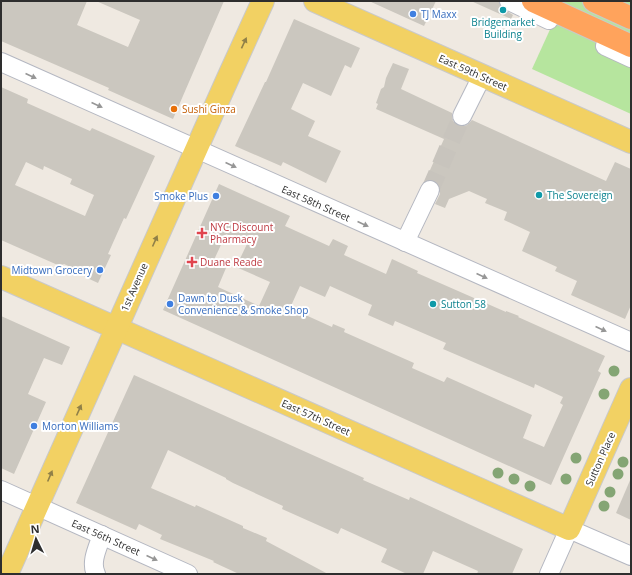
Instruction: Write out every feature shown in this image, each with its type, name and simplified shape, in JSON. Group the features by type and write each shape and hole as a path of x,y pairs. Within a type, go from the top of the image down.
{"highway":[{"path":"551,1 631,38"},
{"path":"594,1 631,18"},
{"path":"612,1 631,10"},
{"path":"530,5 631,46"}],"main road":[{"name":"1st Avenue","path":"7,574 263,1"},
{"name":"East 59th Street","path":"315,1 631,142"},
{"name":"East 57th Street","path":"1,276 569,529"},
{"name":"Sutton Place","path":"569,529 631,389"}],"street":[{"path":"509,1 530,5 631,58"},
{"name":"East 58th Street","path":"1,62 631,342"},
{"path":"462,116 482,76"},
{"path":"405,242 430,190"},
{"name":"East 56th Street","path":"1,490 188,574"},
{"path":"549,574 569,529"},
{"name":"East 57th Street","path":"569,529 631,556"},
{"path":"96,574 93,569 95,556 102,535"}],"green space":[{"path":"563,1 631,1 631,114 532,69"}],"building":[{"path":"1,1 87,1 77,25 128,47 140,20 96,1 224,1 173,119 108,90 109,88 1,41"},
{"name":"TJ Maxx","path":"369,1 436,1 424,26"},
{"name":"Bridgemarket Building","path":"471,1 499,1 501,7 513,15 511,19"},
{"path":"294,19 360,48 351,68 345,65 331,96 303,83 291,109 315,121 308,136 341,151 326,183 283,162 281,166 235,146"},
{"name":"The Sovereign","path":"393,63 409,69 401,89 452,113 453,121 458,126 467,125 472,120 606,181 615,162 631,169 631,305 625,319 571,295 577,281 555,271 557,267 522,251 530,232 504,220 507,212 485,203 487,199 469,191 449,199 445,208 435,204 440,194 439,184 434,180 426,179 444,139 376,109 378,104 376,103 381,89 384,87 386,78"},
{"path":"1,87 28,99 27,103 90,131 92,128 155,156 126,219 124,218 108,254 111,255 98,283 85,277 83,273 64,264 60,266 1,240","holes":["26,162 43,170 44,166 72,179 70,184 94,195 85,216 15,185"]},
{"path":"219,184 290,216 285,226 329,246 333,239 348,246 344,255 386,274 392,259 418,271 417,273 506,312 519,316 518,317 605,356 598,371 601,373 551,485 163,310","holes":["226,234 247,244 236,267 270,282 259,306 218,287 226,268 213,262","300,286 325,297 330,286 372,305 368,315 393,326 395,321 446,343 443,349 534,388 535,384 563,397 560,403 563,405 544,447 523,438 532,415 447,377 444,382 412,368 414,363 344,332 345,329 333,324 332,327 290,308"]},
{"path":"1,316 70,347 62,365 44,358 28,394 46,402 14,474 1,468"},
{"path":"134,375 364,478 363,480 409,500 410,497 523,549 512,574 477,574 478,571 433,551 423,574 407,574 381,562 387,549 341,528 338,534 282,509 283,506 233,483 226,478 168,450 151,488 195,507 196,505 243,526 243,528 267,538 266,541 328,574 239,574 213,562 214,561 160,539 162,535 139,524 136,530 76,503"},
{"path":"631,478 631,520 616,513"}],"tunnel":[{"path":"430,190 462,116"}],"place":[{"name":"Bridgemarket Building","path":"503,10"},
{"name":"TJ Maxx","path":"413,14"},
{"name":"Sushi Ginza","path":"174,109"},
{"name":"The Sovereign","path":"539,195"},
{"name":"Smoke Plus","path":"216,196"},
{"name":"NYC Discount Pharmacy","path":"202,233"},
{"name":"Duane Reade","path":"192,262"},
{"name":"Midtown Grocery","path":"100,270"},
{"name":"Dawn to Dusk Convenience & Smoke Shop","path":"170,304"},
{"name":"Sutton 58","path":"433,304"},
{"name":"Morton Williams","path":"34,426"}]}
